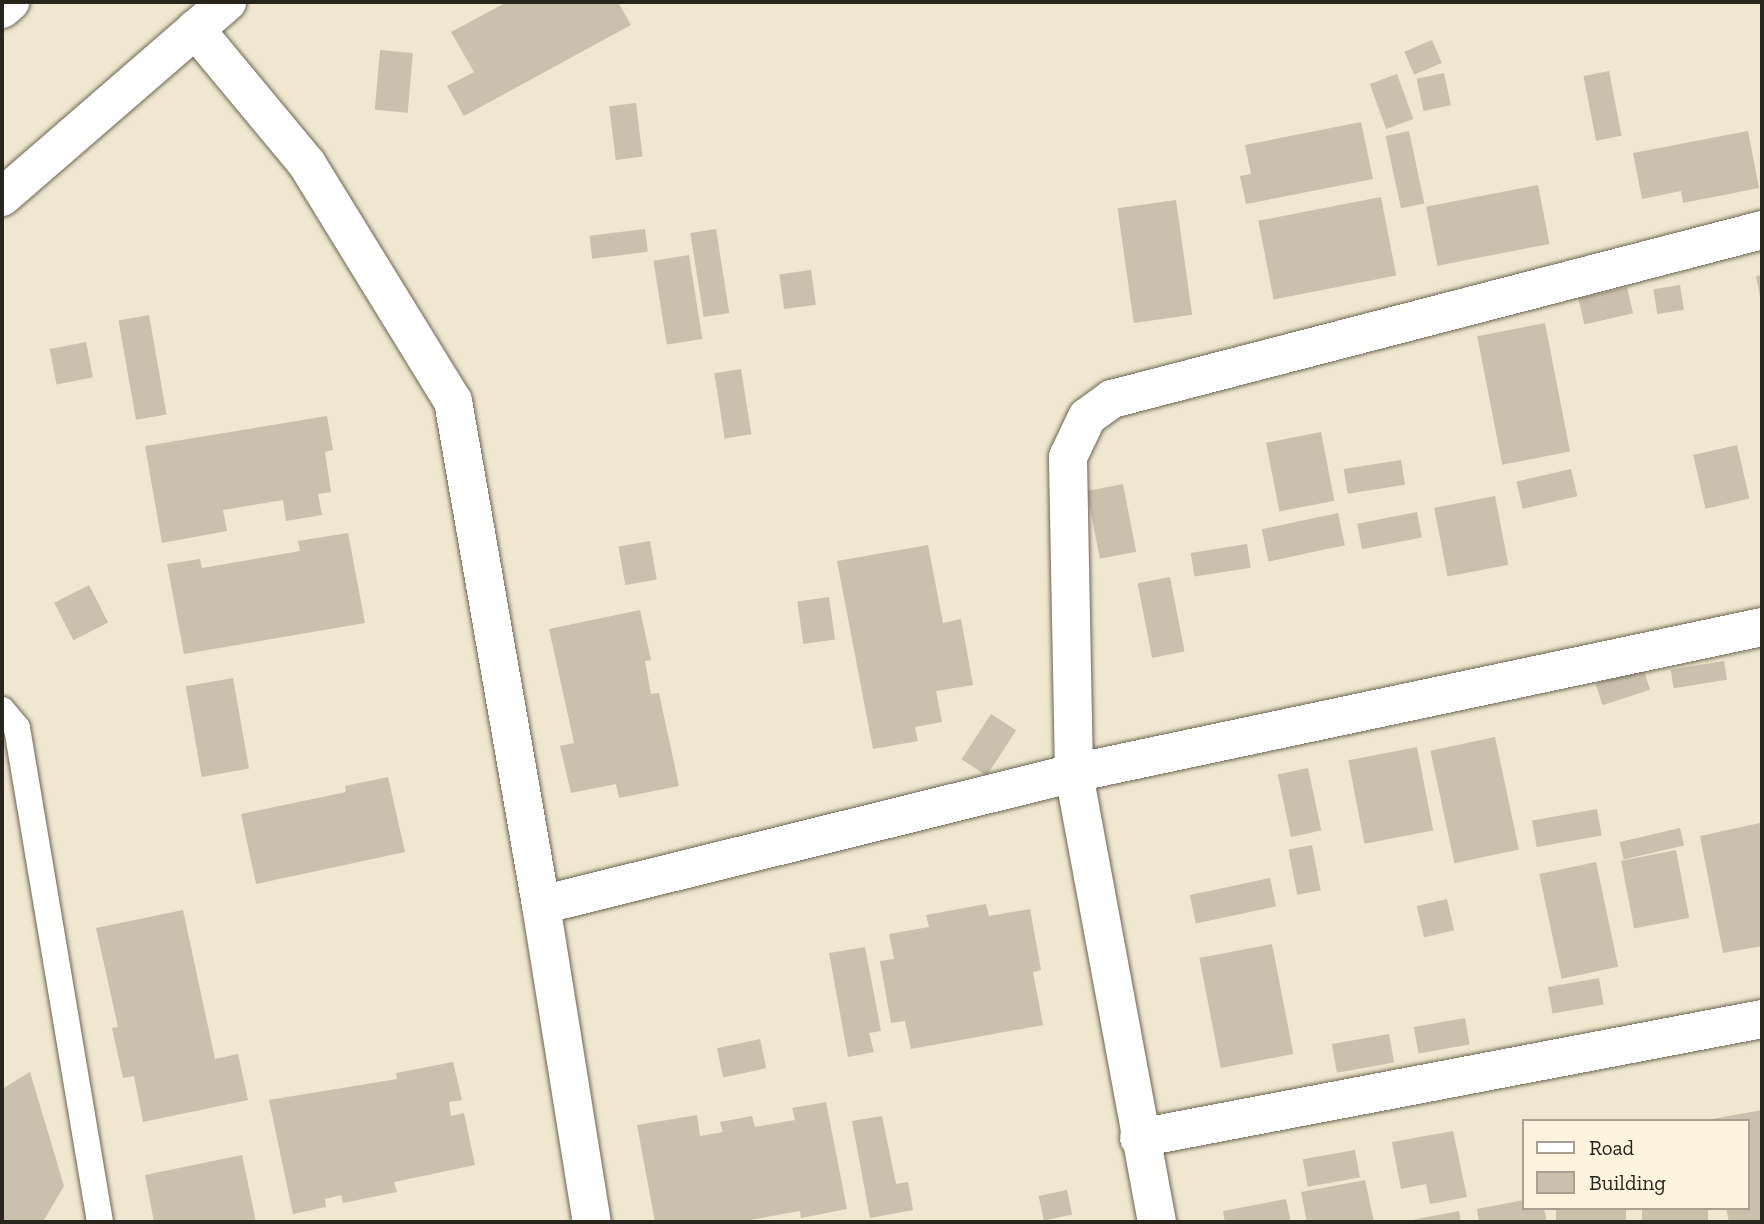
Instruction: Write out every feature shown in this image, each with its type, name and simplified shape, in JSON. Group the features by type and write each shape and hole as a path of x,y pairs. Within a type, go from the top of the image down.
{"street":[{"path":"2,9 10,2"},
{"path":"2,197 227,2"},
{"path":"195,29 307,164 453,401 593,1222"},
{"path":"1157,1222 1139,1138 1074,773 1068,457 1087,417 1112,399 1762,230"},
{"path":"541,905 1074,773 1762,627"},
{"path":"1139,1138 1762,1019"}],"lane":[{"path":"2,710 17,728 100,1222"}],"building":[{"path":"507,2 618,2 631,25 464,116 447,86 474,72 451,32"},
{"path":"1432,40 1442,63 1414,75 1404,52"},
{"path":"380,50 413,53 408,113 375,110"},
{"path":"1609,71 1622,136 1596,141 1583,76"},
{"path":"1444,73 1451,105 1423,111 1417,79"},
{"path":"1397,74 1413,119 1386,129 1370,84"},
{"path":"636,103 643,157 616,160 609,106"},
{"path":"1361,122 1373,179 1246,204 1240,176 1251,174 1245,145"},
{"path":"1409,131 1424,203 1401,208 1386,136"},
{"path":"1748,131 1759,188 1683,203 1681,191 1642,199 1633,153"},
{"path":"1538,185 1549,244 1438,266 1426,207"},
{"path":"1381,197 1396,276 1274,299 1258,221"},
{"path":"1176,200 1192,315 1134,323 1118,208"},
{"path":"645,229 648,252 592,259 589,236"},
{"path":"716,229 729,313 704,317 690,233"},
{"path":"689,255 702,339 667,345 653,261"},
{"path":"811,270 816,305 784,309 779,274"},
{"path":"1762,275 1762,302 1761,302 1756,276"},
{"path":"1680,285 1684,310 1657,314 1653,289"},
{"path":"1627,287 1633,313 1584,325 1578,298"},
{"path":"149,315 167,414 136,420 118,320"},
{"path":"1545,323 1570,452 1502,465 1477,336"},
{"path":"86,342 93,377 57,384 50,349"},
{"path":"741,369 751,434 725,438 714,373"},
{"path":"327,416 333,450 325,452 331,492 318,494 322,515 286,521 283,500 223,510 227,531 162,543 145,446"},
{"path":"1321,432 1334,501 1279,511 1266,443"},
{"path":"1737,445 1749,499 1706,509 1693,455"},
{"path":"1401,460 1405,485 1348,494 1344,469"},
{"path":"1571,469 1577,496 1523,509 1516,482"},
{"path":"1123,484 1136,552 1100,559 1087,491"},
{"path":"1495,496 1508,565 1447,577 1434,508"},
{"path":"1417,512 1422,538 1362,549 1357,524"},
{"path":"1338,513 1345,545 1269,561 1262,529"},
{"path":"348,533 365,623 184,654 167,564 200,559 202,568 300,551 298,541"},
{"path":"650,541 657,579 625,585 618,547"},
{"path":"1247,544 1251,568 1194,577 1191,553"},
{"path":"928,545 943,623 961,619 973,685 936,691 942,722 915,727 918,741 873,749 837,561"},
{"path":"1170,577 1185,652 1152,658 1138,583"},
{"path":"89,585 108,622 73,640 54,603"},
{"path":"829,597 835,640 803,644 797,601"},
{"path":"640,610 651,660 645,661 651,694 659,693 679,786 619,798 616,784 571,793 560,746 574,743 549,629"},
{"path":"1724,661 1727,680 1674,688 1671,669"},
{"path":"1643,668 1650,690 1603,705 1595,683"},
{"path":"233,678 249,769 202,777 186,686"},
{"path":"991,714 1016,730 987,776 962,759"},
{"path":"1495,737 1519,849 1454,863 1430,751"},
{"path":"1417,747 1433,830 1365,844 1348,760"},
{"path":"1308,768 1321,831 1291,837 1278,774"},
{"path":"388,777 405,852 256,884 241,814 346,792 345,786"},
{"path":"1597,809 1602,836 1537,847 1532,820"},
{"path":"1760,823 1762,946 1723,953 1700,836"},
{"path":"1680,828 1684,846 1624,859 1620,842"},
{"path":"1312,845 1321,890 1297,895 1288,850"},
{"path":"1676,850 1689,918 1634,928 1621,861"},
{"path":"1596,862 1618,967 1562,979 1539,874"},
{"path":"1270,878 1276,906 1196,923 1190,895"},
{"path":"1447,899 1454,930 1424,937 1417,906"},
{"path":"986,904 989,916 1030,909 1041,970 1033,972 1043,1025 911,1049 905,1021 891,1023 880,961 894,959 889,934 929,927 926,915"},
{"path":"183,910 215,1059 238,1054 248,1100 143,1122 134,1076 123,1078 112,1028 118,1027 96,928"},
{"path":"1272,944 1293,1054 1221,1068 1199,958"},
{"path":"865,947 881,1031 869,1033 874,1052 848,1057 829,953"},
{"path":"1599,978 1604,1005 1552,1014 1548,987"},
{"path":"1465,1018 1470,1045 1418,1054 1414,1027"},
{"path":"1389,1034 1394,1063 1337,1073 1332,1044"},
{"path":"760,1039 766,1068 723,1077 717,1048"},
{"path":"453,1062 462,1100 449,1102 451,1116 464,1113 475,1165 394,1182 397,1192 343,1203 341,1195 325,1199 326,1207 293,1214 269,1100 397,1079 396,1073"},
{"path":"30,1072 64,1186 43,1222 2,1222 2,1089"},
{"path":"826,1102 847,1209 801,1218 800,1211 739,1222 655,1222 637,1125 697,1115 700,1136 723,1132 720,1122 752,1116 755,1127 795,1120 792,1108"},
{"path":"1762,1110 1762,1222 1729,1222 1726,1210 1750,1210 1750,1119 1712,1119"},
{"path":"882,1116 896,1184 908,1182 913,1210 870,1218 852,1121"},
{"path":"1453,1131 1467,1197 1430,1204 1426,1184 1401,1189 1392,1142"},
{"path":"1355,1150 1360,1178 1308,1187 1303,1159"},
{"path":"242,1155 256,1222 154,1222 145,1175"},
{"path":"1365,1180 1374,1222 1307,1222 1301,1192"},
{"path":"1067,1190 1072,1214 1044,1220 1039,1196"},
{"path":"1286,1199 1291,1222 1225,1222 1223,1211"},
{"path":"1522,1200 1522,1210 1544,1210 1547,1222 1479,1222 1477,1209"},
{"path":"1556,1210 1626,1210 1626,1222 1556,1222"},
{"path":"1642,1210 1708,1210 1708,1222 1642,1222"},
{"path":"1459,1211 1461,1222 1407,1222 1407,1221"}]}
